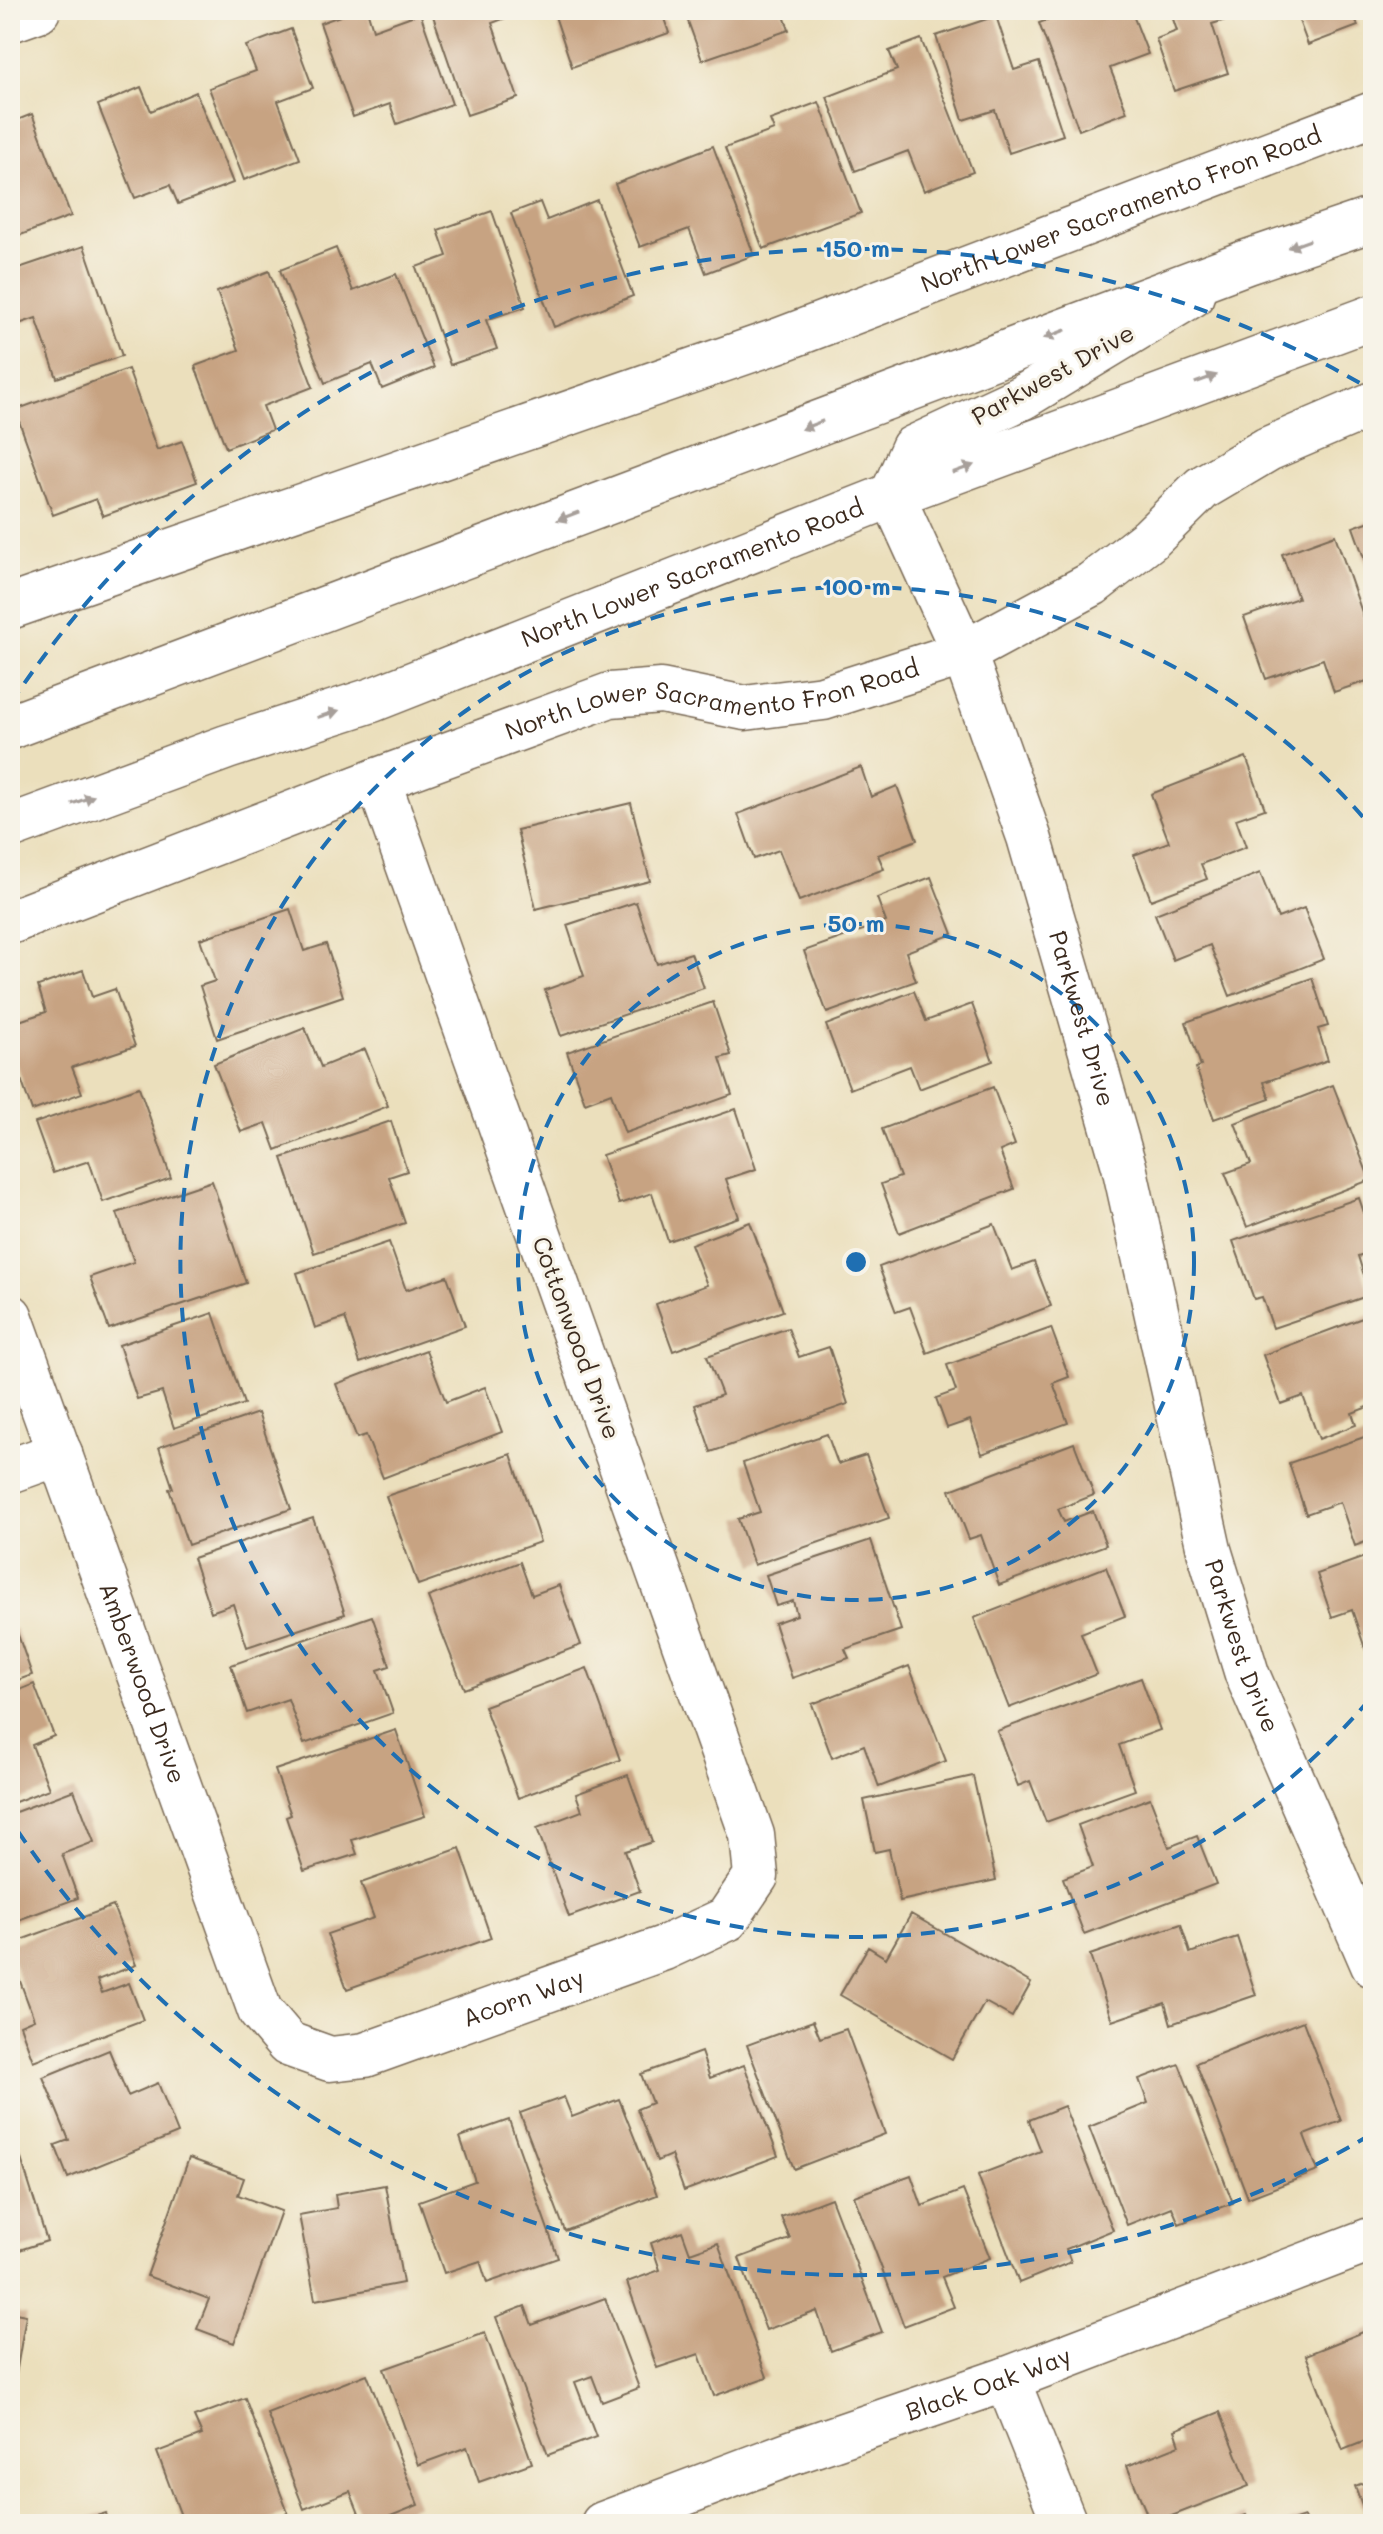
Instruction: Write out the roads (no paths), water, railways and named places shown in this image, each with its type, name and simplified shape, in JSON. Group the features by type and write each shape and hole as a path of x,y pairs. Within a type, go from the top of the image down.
{"street":[{"path":"10,20 38,10"},
{"name":"North Lower Sacramento Fron Road","path":"10,607 780,340 1373,114"},
{"path":"10,727 1247,262 1373,219"},
{"name":"Parkwest Drive","path":"1247,262 1023,397 913,448 892,495 964,653 1029,837 1124,1166 1213,1564 1247,1674 1373,1965"},
{"name":"North Lower Sacramento Road","path":"10,827 227,747 372,700 892,495 1373,317"},
{"name":"North Lower Sacramento Fron Road","path":"10,922 378,780 610,695 661,691 745,708 823,698 964,653 1092,584 1150,539 1202,488 1268,449 1373,404"},
{"name":"Cottonwood Drive","path":"378,780 752,1835 756,1876 743,1896"},
{"name":"Amberwood Drive","path":"10,1316 260,2011 288,2044"},
{"path":"10,1471 60,1453"},
{"name":"Acorn Way","path":"288,2044 330,2059 365,2055 664,1948 727,1919 743,1896"},
{"name":"Black Oak Way","path":"603,2524 791,2453 1007,2379 1373,2239"},
{"path":"1007,2379 1065,2524"}]}
